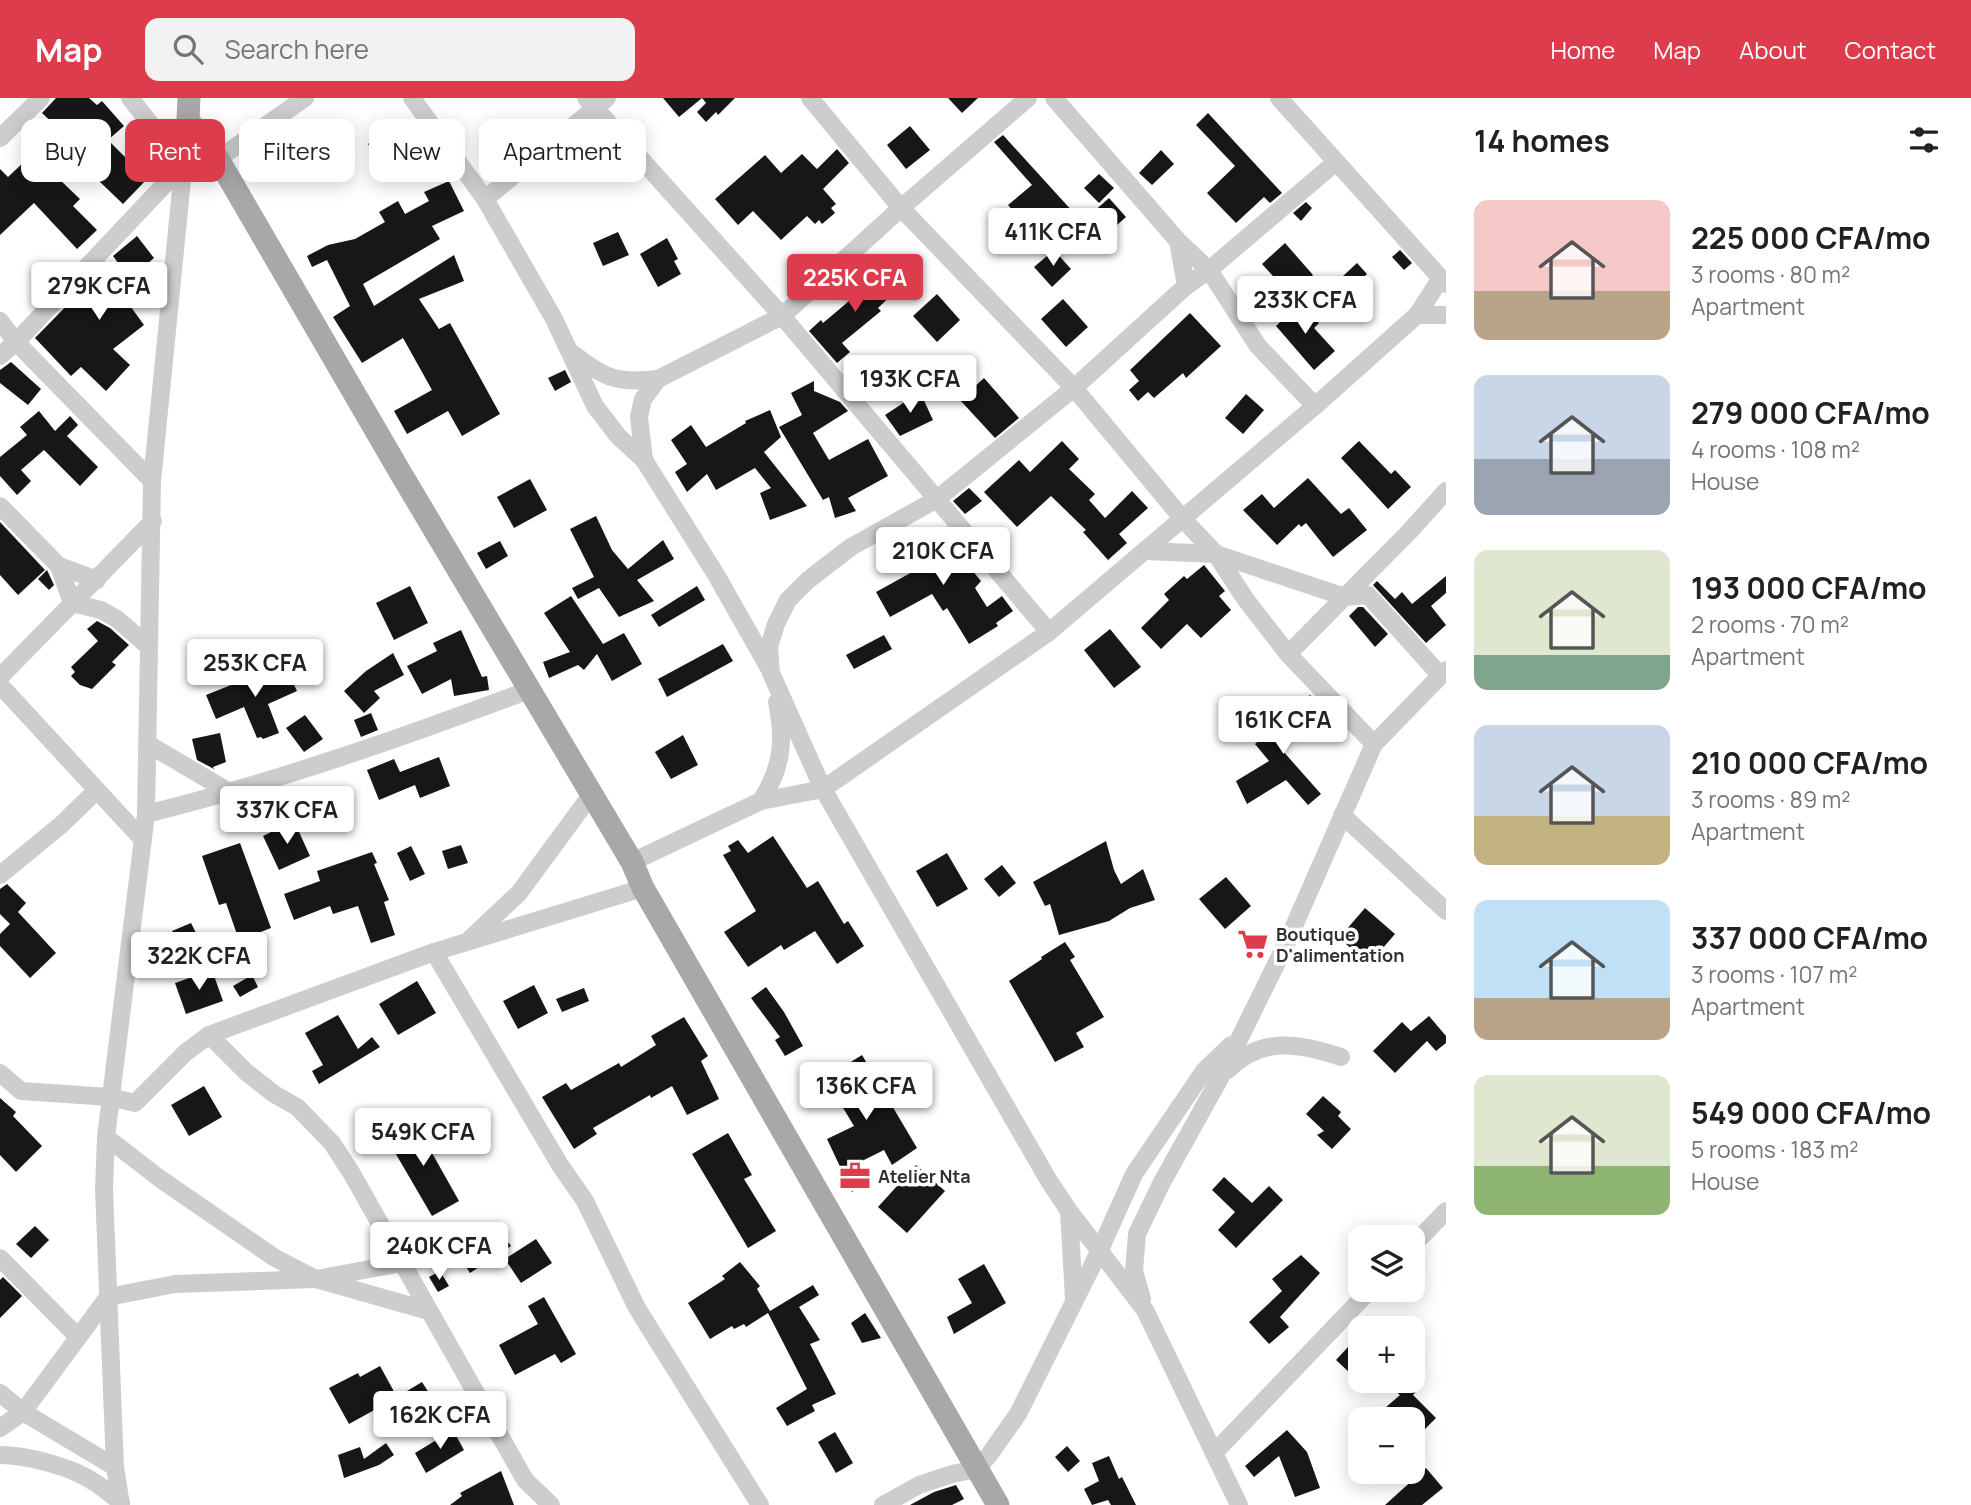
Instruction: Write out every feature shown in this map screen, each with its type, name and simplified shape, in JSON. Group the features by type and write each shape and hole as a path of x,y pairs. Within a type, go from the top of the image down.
{"main road":[{"path":"225,171 632,862 643,888 998,1505"}],"street":[{"path":"0,138 41,98"},
{"path":"130,98 147,119"},
{"path":"225,154 305,98"},
{"path":"412,98 485,199 554,319 595,406 618,436 644,460 715,573 771,673 823,789 1049,1181 1069,1212 1145,1310"},
{"path":"810,98 901,208 1074,388 1182,518 1216,554 1246,600 1288,654 1374,744"},
{"path":"568,350 590,367 611,378 636,382 658,379 782,316 1028,98"},
{"path":"1054,98 1178,241 1209,270 1258,346 1315,406"},
{"path":"632,862 761,802 823,789 1049,632 1315,406 1417,315 1444,281 1279,98"},
{"path":"485,199 596,101 1049,632"},
{"path":"761,802 775,779 781,754 781,724 769,648 776,624 789,600 808,580 851,547 937,499 1074,388 1186,286 1209,270 1336,162"},
{"path":"0,356 167,182"},
{"path":"121,1504 115,1467 108,1297 104,1189 106,1137 146,814 152,481 181,182"},
{"path":"1178,241 1186,286"},
{"path":"1417,315 1446,315"},
{"path":"0,321 16,342 152,481"},
{"path":"644,460 639,417 643,399 658,379"},
{"path":"1288,654 1446,491"},
{"path":"0,506 59,566 72,603"},
{"path":"0,677 153,522"},
{"path":"1146,551 1216,554 1345,597 1368,595 1443,672 1374,744 1287,942 1220,1078 1161,1184 1138,1234 1134,1271 1145,1310 1239,1505"},
{"path":"59,566 97,580"},
{"path":"72,603 109,614 148,646"},
{"path":"0,685 143,841"},
{"path":"146,814 231,793 530,690"},
{"path":"148,744 231,793"},
{"path":"0,875 61,825 96,790"},
{"path":"467,942 519,893 591,794"},
{"path":"1342,815 1446,911"},
{"path":"0,1073 21,1091 110,1097 135,1103 186,1053 209,1035 434,951 643,888"},
{"path":"434,951 560,1165 585,1201 637,1308 760,1505"},
{"path":"209,1035 256,1080 297,1107 332,1143 525,1480 551,1505"},
{"path":"883,1505 919,1485 977,1469 1017,1414 1099,1252 1133,1174 1204,1072 1239,1037"},
{"path":"1220,1078 1247,1053 1274,1046 1298,1045 1341,1058"},
{"path":"106,1137 159,1178 275,1258 316,1279 429,1311"},
{"path":"1425,1233 1446,1211"},
{"path":"1069,1212 1074,1301"},
{"path":"0,1258 78,1337"},
{"path":"0,1428 23,1412 108,1297 175,1284 316,1279 402,1263"},
{"path":"1214,1453 1359,1302"},
{"path":"0,1393 23,1412 115,1467"},
{"path":"0,1455 12,1455 71,1472 93,1481 121,1504"},
{"path":"525,1480 530,1505"}],"building":[{"path":"56,98 89,98 97,105 102,101 124,126 111,137 111,119 48,119 42,113"},
{"path":"663,98 702,98 679,117"},
{"path":"702,98 735,98 718,115 716,112 706,122 697,112 706,103"},
{"path":"948,98 978,98 962,113"},
{"path":"1208,113 1282,193 1270,203 1264,197 1236,223 1207,193 1235,166 1196,125"},
{"path":"910,126 930,150 906,169 887,145"},
{"path":"1003,135 1084,224 1058,247 1039,227 1032,233 1008,205 1032,185 994,142"},
{"path":"111,143 125,157 125,182 144,182 123,204 100,182 111,182"},
{"path":"837,149 849,163 823,189 836,204 831,208 835,213 822,224 819,220 815,224 807,216 781,240 753,211 738,225 715,199 765,155 781,173 802,154 817,169"},
{"path":"1161,150 1174,164 1152,185 1139,173"},
{"path":"21,165 21,182 62,182 80,199 73,206 97,230 77,249 34,203 0,235 0,169 8,177"},
{"path":"1099,174 1114,188 1099,203 1084,188"},
{"path":"450,182 464,211 432,226 440,239 363,284 374,306 454,255 464,281 419,299 439,329 450,323 500,414 462,436 448,411 407,434 394,411 432,390 403,338 362,363 333,317 350,306 327,260 312,267 307,256 328,245 355,239 385,222 379,212 398,201 405,214 429,201 424,192"},
{"path":"1109,198 1126,217 1108,233 1091,214"},
{"path":"1306,202 1312,208 1301,221 1293,213"},
{"path":"618,232 629,255 603,266 593,243"},
{"path":"137,236 154,258 147,264 150,267 145,271 149,276 123,296 144,325 113,349 130,365 106,391 81,367 71,376 35,338 80,292 86,299 124,271 113,256"},
{"path":"667,238 678,259 674,261 681,274 658,287 640,254"},
{"path":"1285,243 1313,275 1290,295 1262,264"},
{"path":"1054,250 1071,269 1052,287 1034,267"},
{"path":"1400,250 1412,263 1404,270 1392,257"},
{"path":"1357,263 1367,274 1353,287 1343,276"},
{"path":"880,265 901,286 878,308 881,311 842,343 850,352 837,363 809,331 821,320 823,323 868,285 864,280"},
{"path":"937,294 960,320 937,342 913,316"},
{"path":"1063,299 1088,327 1066,347 1041,319"},
{"path":"1300,303 1319,323 1314,328 1335,351 1314,370 1276,326"},
{"path":"1190,313 1221,346 1186,378 1183,373 1154,398 1148,392 1138,401 1129,390 1139,381 1130,370"},
{"path":"11,362 41,389 28,405 0,383 0,370"},
{"path":"565,370 571,382 555,391 548,378"},
{"path":"984,378 1019,418 995,438 960,400"},
{"path":"814,381 814,391 840,402 848,411 813,433 829,460 868,439 888,476 848,498 856,511 835,518 829,497 823,500 779,427 802,415 791,393"},
{"path":"920,392 933,420 900,436 885,415"},
{"path":"1246,394 1264,410 1243,434 1225,418"},
{"path":"770,410 781,437 764,452 807,506 770,520 760,493 771,488 755,468 716,490 707,474 687,492 675,472 687,464 671,440 691,425 706,447 746,423 745,421"},
{"path":"39,411 55,431 70,416 78,425 67,436 98,467 80,486 44,450 21,470 31,481 17,495 0,476 0,457 27,435 20,427"},
{"path":"1062,441 1079,459 1069,469 1095,494 1089,500 1105,518 1132,491 1148,508 1119,534 1127,543 1108,560 1083,532 1086,530 1051,496 1017,527 984,492 1019,460 1030,472"},
{"path":"1359,441 1391,474 1395,470 1411,487 1388,509 1341,458"},
{"path":"1308,478 1341,514 1349,508 1367,530 1333,557 1306,523 1301,527 1299,524 1277,545 1243,510 1262,494 1274,508"},
{"path":"530,479 547,510 514,528 497,497"},
{"path":"969,488 982,501 965,514 953,501"},
{"path":"596,516 612,550 628,569 663,540 674,559 637,580 654,601 619,617 599,588 578,599 572,588 594,577 570,529"},
{"path":"0,522 45,570 18,595 0,575"},
{"path":"918,527 942,561 962,546 968,554 971,569 981,581 975,588 987,607 1002,596 1013,611 996,623 998,626 969,644 947,608 943,611 932,594 890,617 876,592 914,571 894,542"},
{"path":"500,541 508,556 486,569 477,553"},
{"path":"1204,565 1225,591 1219,596 1231,610 1201,638 1187,624 1161,649 1141,628 1169,600 1164,594 1184,576 1187,579"},
{"path":"47,570 54,585 49,590 38,579"},
{"path":"1446,576 1446,593 1431,606 1446,625 1426,643 1373,585 1377,581 1395,599 1402,592 1412,604"},
{"path":"410,586 428,623 394,640 376,603"},
{"path":"697,586 705,600 659,627 651,615"},
{"path":"571,596 603,644 624,633 642,664 612,681 597,654 584,670 578,665 549,678 543,662 570,652 544,613"},
{"path":"1358,607 1363,607 1388,634 1375,647 1349,616"},
{"path":"97,621 110,628 129,645 112,662 116,665 92,689 80,685 71,676 75,672 71,667 98,641 87,629"},
{"path":"1110,629 1141,667 1114,688 1084,650"},
{"path":"461,630 482,677 487,676 489,690 454,696 451,679 422,694 407,666 437,651 433,643"},
{"path":"884,635 892,649 854,669 846,655"},
{"path":"723,644 733,661 667,697 658,679"},
{"path":"393,653 404,675 374,691 380,698 364,713 344,691 366,671"},
{"path":"284,664 297,691 268,704 279,733 263,739 257,738 244,707 216,719 206,695 241,681 242,683"},
{"path":"1310,695 1326,713 1282,750 1321,794 1308,805 1286,780 1247,804 1236,781 1269,761 1255,744"},
{"path":"371,713 378,730 361,737 354,720"},
{"path":"305,715 323,739 304,752 286,728"},
{"path":"220,733 226,762 213,767 214,769 197,760 192,739"},
{"path":"683,735 698,765 671,779 655,752"},
{"path":"439,757 450,786 420,798 415,785 379,800 367,770 394,759 400,772"},
{"path":"294,821 310,856 279,870 263,836"},
{"path":"773,836 807,888 818,881 844,924 848,921 864,946 837,964 815,931 784,950 781,945 748,967 724,932 756,911 723,855 731,851 728,846 738,840 748,853"},
{"path":"1106,841 1121,884 1143,869 1155,900 1130,908 1109,921 1059,935 1050,904 1045,906 1033,882"},
{"path":"240,843 271,928 239,940 226,903 219,905 202,856"},
{"path":"461,845 468,863 448,869 442,851"},
{"path":"411,846 425,874 410,881 397,853"},
{"path":"372,852 377,863 374,864 389,900 384,902 395,935 371,943 358,906 333,914 330,906 294,920 284,894 320,881 317,871"},
{"path":"947,853 968,889 937,907 916,871"},
{"path":"1002,865 1016,883 999,897 984,879"},
{"path":"1226,877 1251,906 1225,929 1199,899"},
{"path":"7,884 26,903 18,912 56,953 30,978 0,946 0,934 10,924 0,914 0,889"},
{"path":"1365,908 1395,934 1369,964 1339,938"},
{"path":"191,923 198,937 178,946 172,931"},
{"path":"1065,942 1075,957 1070,960 1104,1017 1076,1033 1084,1047 1055,1062 1009,981"},
{"path":"212,970 223,1001 186,1014 175,983"},
{"path":"252,975 258,987 240,997 233,986"},
{"path":"417,981 436,1013 398,1035 379,1004"},
{"path":"534,985 548,1013 518,1029 503,1001"},
{"path":"766,987 803,1046 785,1056 775,1040 780,1037 751,998"},
{"path":"584,988 589,1001 562,1012 556,999"},
{"path":"338,1015 358,1049 372,1037 380,1047 319,1084 312,1071 323,1065 305,1033"},
{"path":"1429,1016 1446,1036 1446,1043 1436,1051 1427,1041 1395,1073 1373,1051 1402,1022 1411,1031"},
{"path":"684,1017 708,1056 701,1061 719,1099 687,1115 672,1086 651,1098 650,1095 593,1128 597,1134 574,1149 542,1097 566,1083 571,1090 619,1063 621,1067 656,1045 651,1036"},
{"path":"862,1055 917,1148 892,1165 884,1150 856,1164 868,1181 852,1192 827,1139 854,1126 825,1078"},
{"path":"204,1086 222,1117 189,1136 171,1105"},
{"path":"1323,1096 1341,1112 1338,1116 1351,1129 1332,1149 1317,1135 1324,1131 1306,1114"},
{"path":"0,1098 16,1112 13,1116 42,1146 16,1172 0,1155"},
{"path":"414,1121 459,1201 432,1216 386,1137"},
{"path":"728,1133 752,1175 744,1179 776,1231 748,1248 692,1154"},
{"path":"916,1165 945,1191 907,1233 878,1207"},
{"path":"1224,1177 1252,1203 1269,1186 1283,1200 1236,1248 1218,1230 1235,1212 1212,1190"},
{"path":"35,1226 49,1240 31,1258 16,1244"},
{"path":"536,1239 552,1263 521,1283 505,1259"},
{"path":"476,1242 482,1252 509,1243 511,1246 470,1273 458,1254"},
{"path":"1301,1255 1320,1273 1280,1317 1289,1327 1269,1344 1249,1322 1282,1291 1272,1279"},
{"path":"740,1262 760,1286 757,1289 770,1311 813,1285 819,1295 799,1307 820,1340 810,1344 836,1394 812,1405 815,1411 787,1426 776,1408 807,1389 768,1313 746,1327 744,1324 734,1329 732,1326 710,1339 688,1303 725,1279 722,1276"},
{"path":"984,1264 1006,1303 954,1334 947,1317 972,1303 958,1279"},
{"path":"440,1271 449,1286 438,1292 429,1277"},
{"path":"3,1277 22,1296 0,1318 0,1280"},
{"path":"544,1297 576,1354 561,1363 555,1354 515,1375 499,1345 538,1324 528,1306"},
{"path":"865,1313 881,1338 862,1343 851,1323"},
{"path":"1348,1347 1348,1371 1336,1360"},
{"path":"380,1366 397,1397 422,1382 434,1401 399,1422 387,1403 349,1424 329,1388 358,1373 360,1377"},
{"path":"1398,1393 1415,1393 1413,1395 1425,1407 1386,1407 1400,1395"},
{"path":"1425,1407 1436,1418 1425,1429"},
{"path":"453,1430 464,1450 426,1473 415,1453"},
{"path":"1287,1430 1307,1452 1320,1488 1295,1497 1279,1456 1254,1477 1245,1466"},
{"path":"835,1432 853,1463 836,1473 818,1442"},
{"path":"386,1443 394,1455 379,1465 344,1478 338,1455 360,1447 364,1459"},
{"path":"1067,1446 1080,1461 1068,1472 1055,1457"},
{"path":"1109,1456 1119,1479 1122,1477 1136,1505 1111,1505 1108,1500 1092,1505 1084,1489 1099,1481 1092,1463"},
{"path":"1425,1469 1443,1488 1422,1505 1385,1505 1408,1484 1425,1484"},
{"path":"501,1471 514,1505 450,1505 462,1496 460,1493"},
{"path":"956,1485 964,1499 952,1505 910,1505 934,1492"}],"place":[{"name":"Boutique D'alimentation","path":"1253,944"},
{"name":"Atelier Nta","path":"855,1176"}]}
